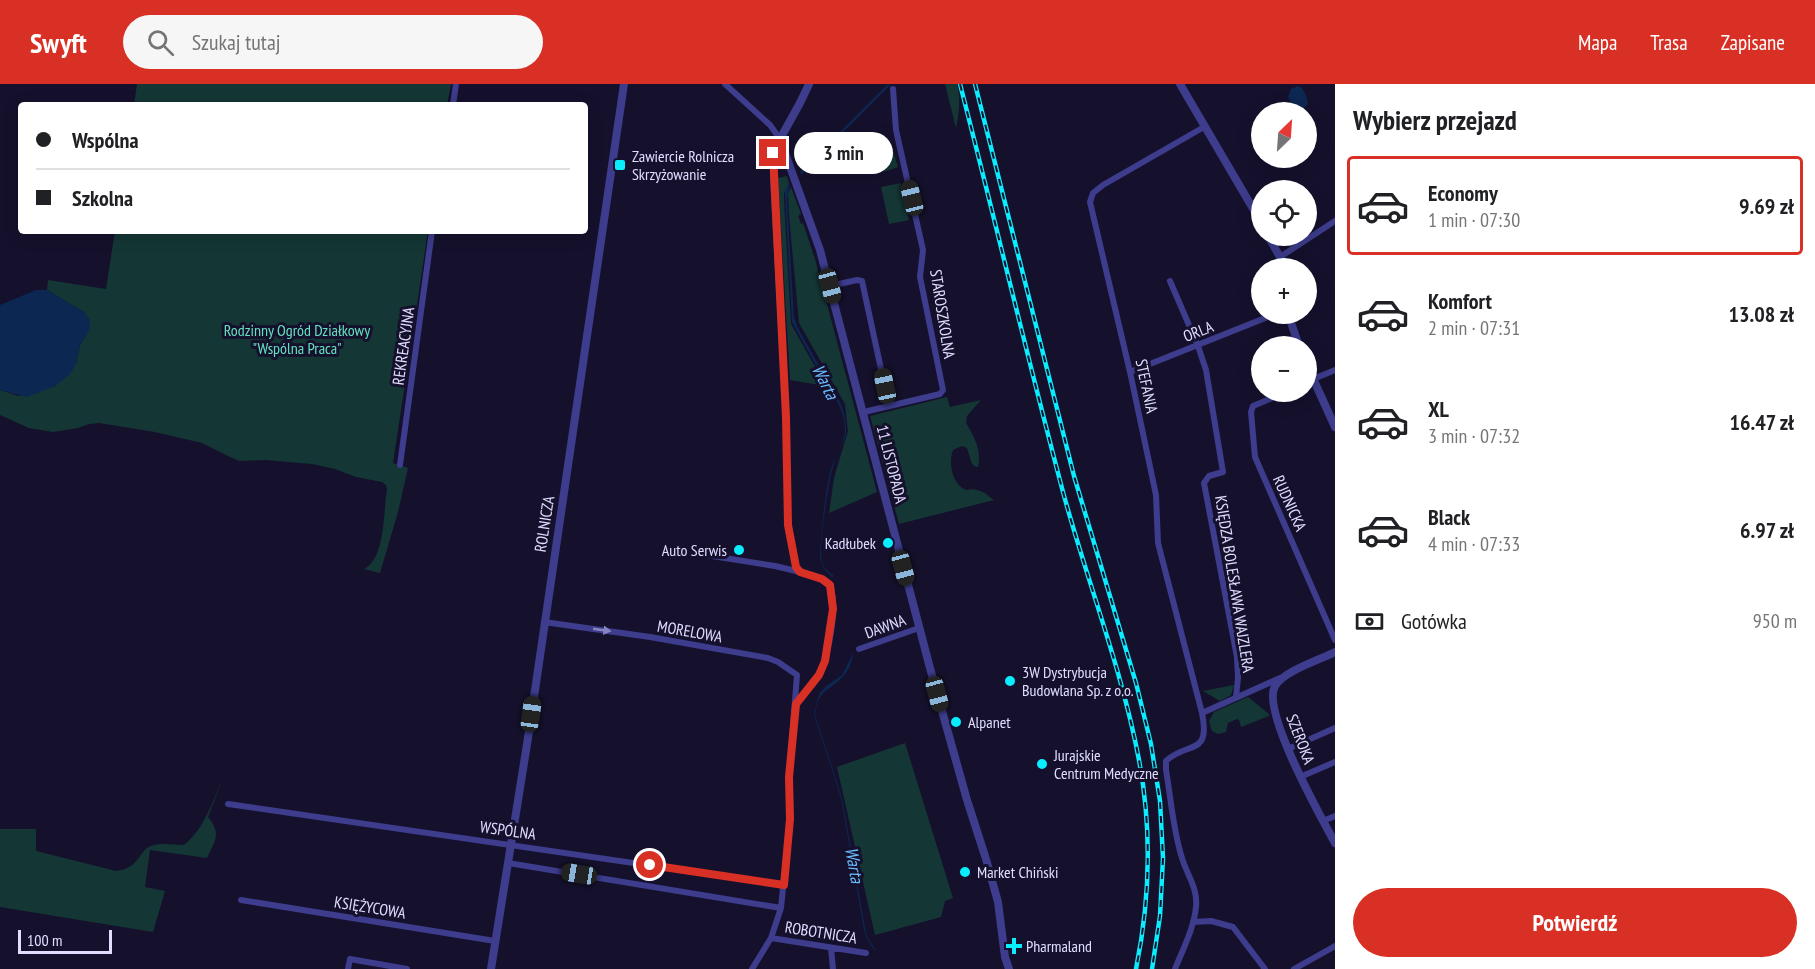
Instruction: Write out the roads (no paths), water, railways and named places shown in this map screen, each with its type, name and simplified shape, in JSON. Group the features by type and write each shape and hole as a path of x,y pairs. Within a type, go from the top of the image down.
{"street":[{"path":"453,102 456,84"},
{"name":"ROLNICZA","path":"491,969 624,84"},
{"path":"724,84 770,125 780,139"},
{"path":"800,572 796,567 788,525 786,417 773,151 809,84"},
{"path":"1180,84 1251,206"},
{"name":"STAROSZKOLNA","path":"864,412 940,394 943,390 920,277 922,242 896,130 893,89"},
{"name":"STEFANIA","path":"1202,713 1158,543 1156,495 1090,198 1103,185 1204,127"},
{"name":"11 LISTOPADA","path":"780,139 799,188 830,286 919,628 998,902 1005,957 1009,969"},
{"path":"773,165 791,169"},
{"path":"1274,246 1280,257 1335,220"},
{"name":"REKREACYJNA","path":"400,465 432,234"},
{"path":"830,286 862,281 889,406"},
{"name":"KSIĘDZA BOLESŁAWA WAJZLERA","path":"1170,281 1197,346 1210,389 1224,472 1209,476 1204,483 1237,657 1238,678 1236,697 1202,713"},
{"name":"ORLA","path":"1130,372 1251,324"},
{"path":"1317,378 1335,370"},
{"path":"1317,394 1335,427"},
{"name":"RUDNICKA","path":"1262,402 1253,406 1251,412 1255,457 1335,640"},
{"path":"693,553 800,572 822,579 830,585 833,609 825,661 819,675 796,704 789,777 790,819 781,908 771,938 752,969"},
{"name":"MORELOWA","path":"544,622 650,637 768,658 797,675 796,704"},
{"name":"DAWNA","path":"859,649 919,628"},
{"path":"1236,697 1335,652"},
{"name":"SZEROKA","path":"1283,676 1274,688 1275,712 1300,777 1335,843"},
{"path":"1175,969 1193,922 1196,893 1182,858 1176,834 1166,764 1170,758 1201,742 1205,731 1202,713"},
{"path":"1288,749 1335,728"},
{"path":"1300,777 1335,762"},
{"name":"WSPÓLNA","path":"228,804 784,885"},
{"path":"1323,821 1335,816"},
{"path":"508,863 781,908"},
{"name":"KSIĘŻYCOWA","path":"241,900 495,941"},
{"path":"1193,922 1211,921 1233,927 1265,969"},
{"name":"ROBOTNICZA","path":"771,938 867,953"},
{"path":"1294,969 1335,946"},
{"path":"831,948 833,969"},
{"name":"11 LISTOPADA","path":"1004,969 1005,957"},
{"path":"348,969 350,959 406,969"}],"water":[{"path":"891,84 801,175 800,172 887,85"},
{"path":"1300,87 1308,102 1290,102 1288,97 1291,89"},
{"path":"790,183 787,199 794,317 823,373 828,376 832,387 829,389 792,322 785,198 785,190"},
{"path":"36,290 47,290 84,312 90,321 90,329 80,345 76,364 70,374 55,386 27,397 0,390 0,305"},
{"path":"833,389 841,404 846,421 845,436 840,449 845,424 841,408 831,390"},
{"path":"836,456 827,494 821,554 822,562 826,570 834,576 832,577 827,572 823,566 821,560 820,553 826,493 832,467"},
{"path":"854,652 847,672 822,694 815,715 842,798 865,928 874,950 866,937 864,930 841,798 814,715 820,693 842,675"}],"railway":[{"path":"960,84 1063,492 1114,659 1139,760 1146,812 1148,864 1147,891 1136,969"},
{"path":"975,84 1074,476 1136,683 1151,744 1160,801 1163,858 1160,916 1152,969"}],"place":[{"name":"Zawiercie Rolnicza Skrzyżowanie","path":"620,165"},
{"name":"Kadłubek","path":"888,543"},
{"name":"Auto Serwis","path":"739,550"},
{"name":"3W Dystrybucja Budowlana Sp. z o.o.","path":"1010,681"},
{"name":"Alpanet","path":"956,722"},
{"name":"Jurajskie Centrum Medyczne","path":"1042,764"},
{"name":"Market Chiński","path":"965,872"},
{"name":"Pharmaland","path":"1014,946"}],"park label":[{"name":"Rodzinny Ogród Działkowy \"Wspólna Praca\"","path":"297,339"}],"water label":[{"name":"Warta","path":"825,382"},
{"name":"Warta","path":"854,865"}]}
